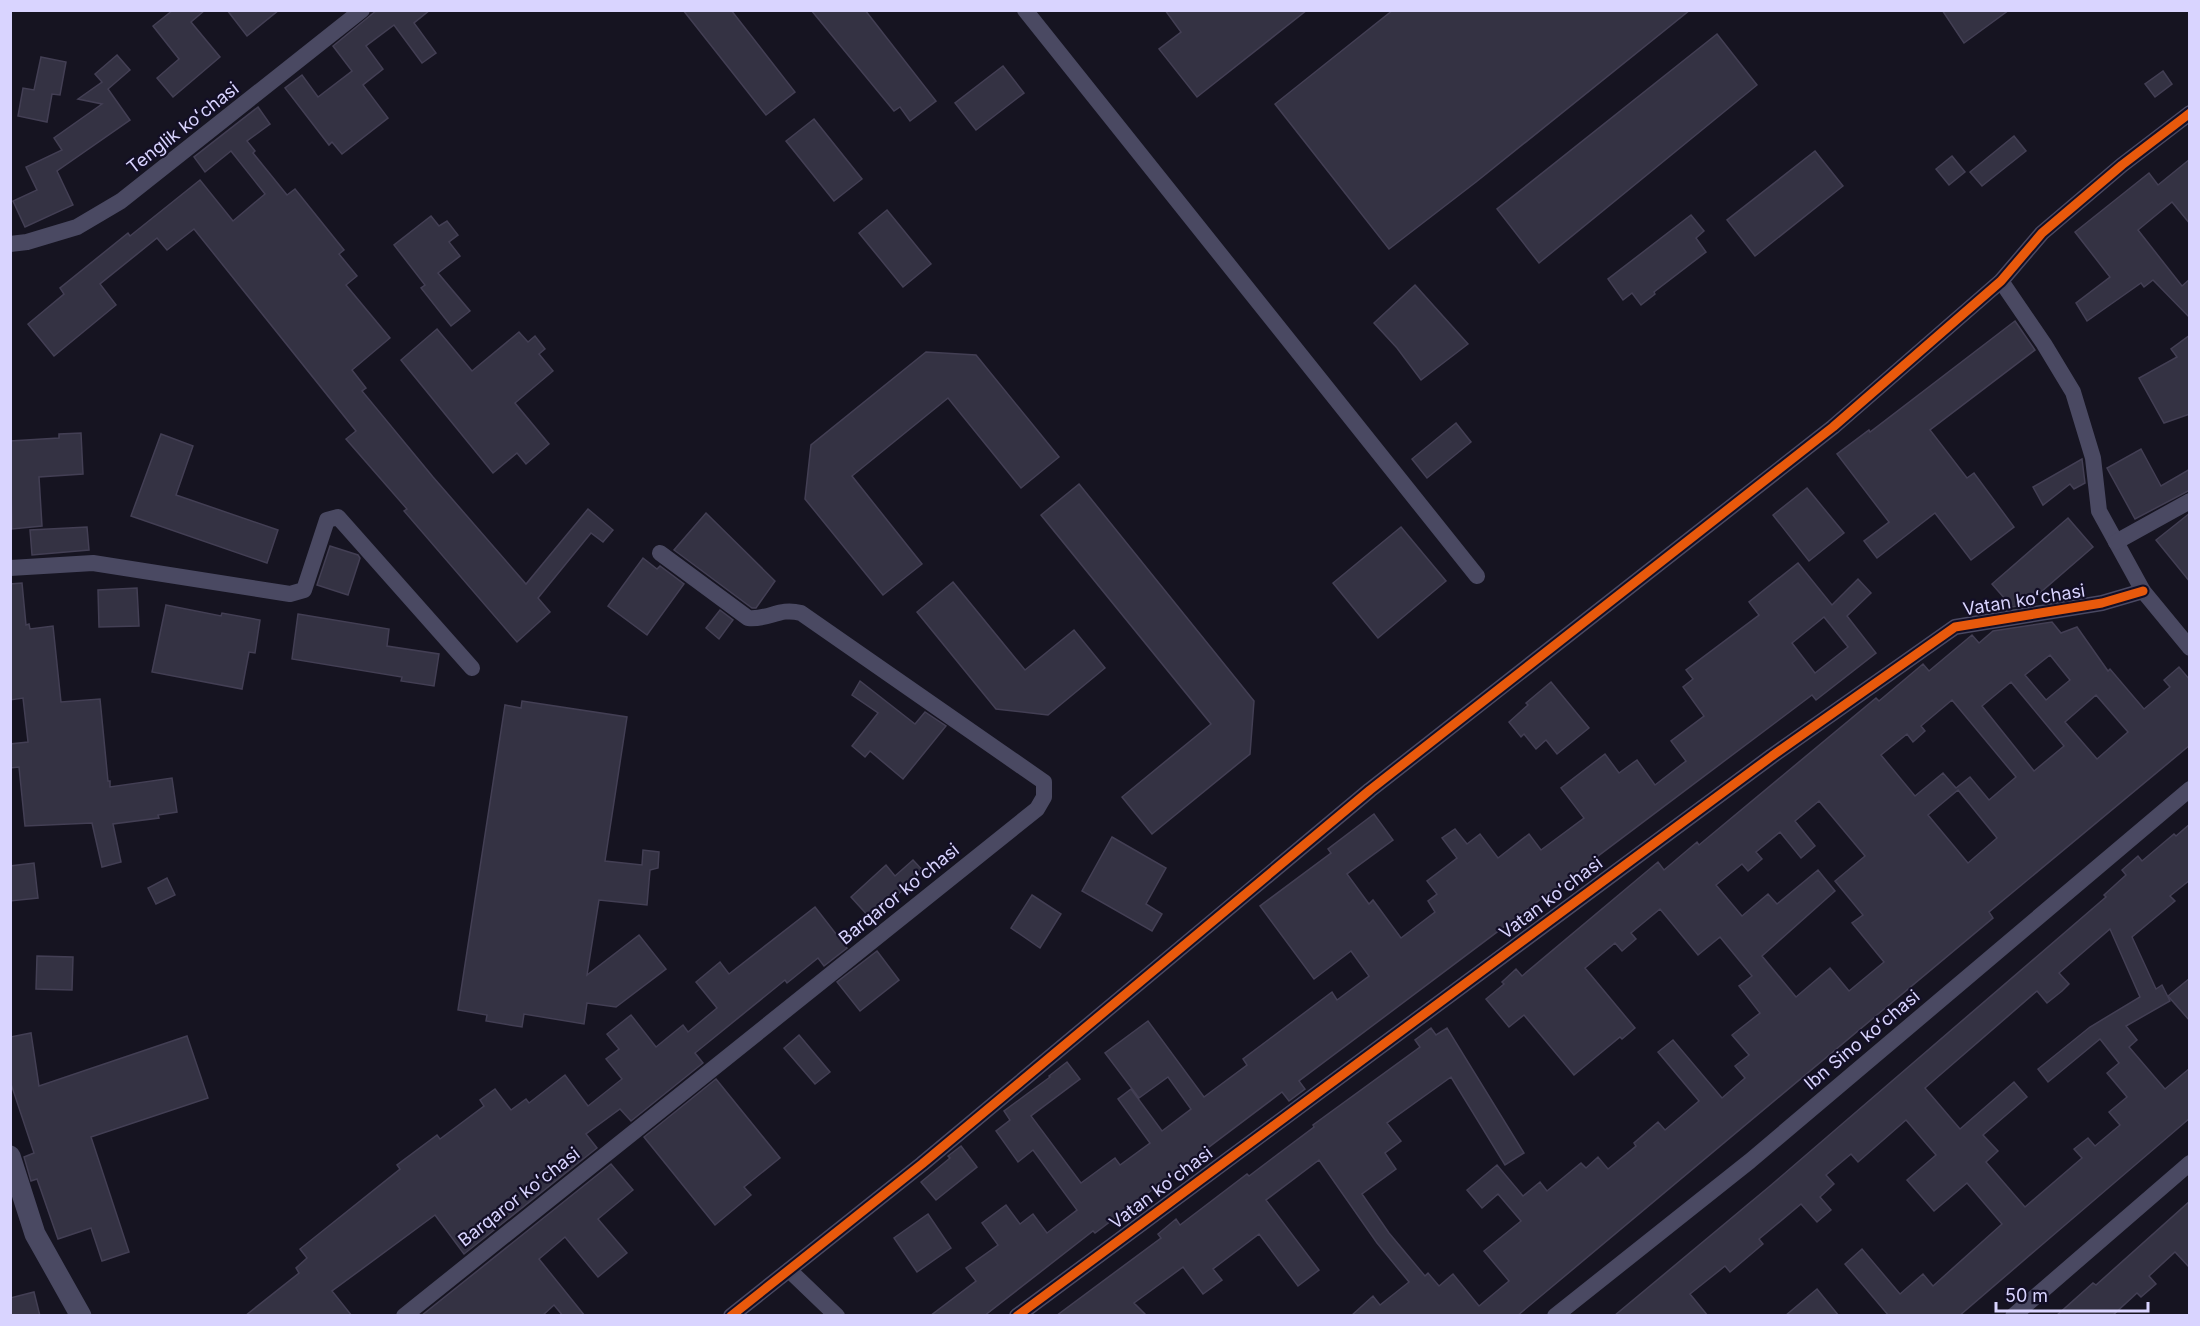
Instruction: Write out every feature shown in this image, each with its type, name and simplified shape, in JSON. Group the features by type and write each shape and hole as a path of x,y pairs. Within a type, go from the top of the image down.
{"street":[{"name":"Tenglik koʻchasi","path":"10,244 27,242 77,227 121,201 362,10"},
{"path":"1025,10 1477,576"},
{"path":"731,1316 922,1164 1370,790 1833,427 2001,281 2042,233 2122,165 2190,112"},
{"path":"2001,281 2073,392 2093,458 2099,511 2143,591 2190,648"},
{"path":"2116,542 2190,501"},
{"path":"10,568 93,563 290,594 304,590 327,520 338,517 472,668"},
{"name":"Barqaror koʻchasi","path":"404,1316 1037,809 1044,797 1044,782 801,613 788,610 761,619 748,618 660,553"},
{"name":"Vatan koʻchasi","path":"1017,1316 1772,756 1955,627 2102,603 2143,591"},
{"name":"Ibn Sino koʻchasi","path":"1555,1316 1750,1161 2190,789"},
{"path":"10,1156 35,1234 81,1316"},
{"path":"2013,1316 2190,1163"},
{"path":"789,1270 837,1316"}],"building":[{"path":"173,10 205,10 191,22 220,57 173,97 157,78 179,59 153,26"},
{"path":"227,10 279,10 247,36"},
{"path":"377,10 430,10 414,23 436,53 422,63 394,25 366,46 383,69 363,85 388,118 342,154 332,142 329,145 285,88 302,75 318,97 352,71 333,46"},
{"path":"683,10 731,10 795,92 766,115"},
{"path":"811,10 865,10 936,101 910,121 900,107 894,111"},
{"path":"1165,10 1307,10 1197,97 1159,49 1181,32"},
{"path":"1393,10 1690,10 1389,249 1275,104"},
{"path":"1942,10 2009,10 1964,43"},
{"path":"1717,34 1757,85 1539,263 1497,209"},
{"path":"117,55 130,70 108,89 130,120 57,171 73,205 25,227 13,201 37,190 26,167 62,150 54,138 102,104 78,99 102,82 95,74"},
{"path":"41,57 66,62 60,95 52,94 47,122 18,116 23,88 34,90"},
{"path":"1003,66 1024,93 976,130 955,103"},
{"path":"2163,71 2172,84 2155,97 2145,84"},
{"path":"258,107 270,124 247,141 255,151 253,153 287,195 295,189 344,250 339,254 357,276 346,285 390,338 352,370 366,388 362,391 433,477 526,584 588,509 613,530 603,542 591,533 538,598 550,612 517,642 404,511 407,509 346,439 356,431 194,229 167,250 157,238 100,284 116,305 54,356 28,324 64,294 60,288 128,233 130,236 200,180 233,221 265,194 231,151 205,172 194,157"},
{"path":"814,119 862,179 834,201 786,141"},
{"path":"2014,136 2026,151 1982,186 1970,172"},
{"path":"1815,151 1843,186 1755,256 1727,220"},
{"path":"1952,156 1965,172 1949,185 1936,169"},
{"path":"2190,159 2190,224 2172,202 2138,230 2182,286 2190,279 2190,318 2153,280 2144,287 2141,283 2087,321 2076,303 2110,277 2075,232 2149,173 2158,185"},
{"path":"887,210 931,264 903,287 859,233"},
{"path":"1691,215 1704,231 1696,238 1706,252 1654,292 1655,294 1641,305 1632,293 1623,300 1608,279"},
{"path":"431,216 439,226 447,221 458,235 449,242 460,256 438,273 470,311 451,326 421,288 425,285 394,245"},
{"path":"1415,285 1468,344 1421,380 1397,348 1374,323"},
{"path":"2015,321 2035,350 1930,430 1967,478 1974,473 2014,527 1971,560 1935,513 1877,558 1864,541 1889,522 1837,454 1869,430 1870,432"},
{"path":"437,329 472,371 519,332 528,342 535,336 545,349 539,354 553,371 515,403 549,444 526,464 517,453 493,473 401,360"},
{"path":"2190,335 2190,414 2164,423 2139,378 2177,357 2171,349"},
{"path":"926,352 976,355 1059,457 1021,488 948,398 852,476 922,564 883,595 805,499 811,445"},
{"path":"1456,423 1471,442 1427,478 1412,459"},
{"path":"81,433 83,474 39,477 42,526 12,529 10,441 59,438 59,434"},
{"path":"161,434 193,446 176,495 278,530 267,563 131,516"},
{"path":"2141,449 2161,486 2190,469 2190,490 2135,519 2107,468"},
{"path":"2082,459 2085,483 2074,489 2070,484 2043,505 2033,487"},
{"path":"1079,484 1254,701 1250,754 1152,834 1122,797 1211,724 1041,515"},
{"path":"1807,488 1844,533 1809,561 1773,515"},
{"path":"706,513 775,581 756,608 752,608 674,550"},
{"path":"2190,513 2190,582 2156,540"},
{"path":"2068,518 2093,547 2033,599 2036,603 2012,607 1992,584"},
{"path":"87,527 89,550 32,555 30,530"},
{"path":"1401,527 1446,581 1378,638 1333,583"},
{"path":"330,546 358,555 360,558 348,595 317,585"},
{"path":"643,558 657,569 660,566 684,584 647,635 608,606"},
{"path":"1798,563 1832,605 1858,579 1871,593 1847,616 1876,653 1816,700 1812,695 1299,1081 1305,1089 1289,1101 1282,1092 1095,1233 1093,1231 984,1316 930,1316 976,1281 966,1268 998,1245 982,1223 1006,1205 1020,1224 1033,1214 1047,1233 1077,1210 1033,1150 1018,1162 996,1131 1010,1120 1004,1111 1067,1062 1080,1079 1031,1116 1081,1183 1115,1158 1120,1165 1150,1143 1118,1099 1131,1089 1162,1131 1191,1109 1168,1077 1139,1098 1105,1053 1148,1021 1204,1097 1247,1065 1243,1059 1332,992 1337,1000 1369,976 1351,951 1314,979 1260,906 1331,853 1328,849 1374,814 1393,840 1347,874 1369,904 1373,900 1401,938 1435,912 1428,901 1437,894 1427,881 1457,858 1442,838 1455,829 1467,844 1480,834 1498,858 1529,834 1541,850 1584,818 1561,788 1605,754 1619,773 1637,760 1655,785 1686,761 1671,741 1704,716 1683,687 1693,679 1686,670 1759,615 1749,602","holes":["1824,617 1848,647 1815,673 1792,643"]},
{"path":"953,582 1025,670 1074,630 1105,668 1048,715 996,709 917,612"},
{"path":"22,583 26,625 29,624 30,629 53,626 61,702 100,699 110,787 172,778 177,812 158,815 159,818 113,824 121,862 102,867 92,823 25,826 19,767 10,768 10,744 28,742 23,698 10,700 10,584"},
{"path":"137,588 139,626 99,627 98,590"},
{"path":"166,605 221,616 222,613 260,620 255,653 249,652 242,689 152,672"},
{"path":"720,610 733,620 719,639 706,628"},
{"path":"298,614 389,629 387,646 439,654 434,686 401,681 402,677 292,659"},
{"path":"2052,622 2061,633 2077,627 2108,671 2110,669 2144,709 2170,687 2164,680 2179,667 2190,680 2190,745 1989,912 1993,918 1517,1316 1351,1316 1373,1296 1380,1305 1409,1282 1377,1243 1319,1160 1266,1200 1319,1270 1298,1286 1259,1234 1213,1269 1222,1280 1203,1294 1183,1267 1134,1303 1147,1316 1056,1316 1161,1238 1158,1234 1176,1219 1180,1225 1420,1047 1415,1040 1431,1028 1436,1035 1447,1028 1524,1153 1505,1165 1451,1077 1387,1123 1401,1141 1385,1153 1396,1169 1362,1194 1389,1233 1425,1276 1428,1273 1439,1286 1453,1274 1479,1306 1509,1281 1484,1251 1521,1221 1498,1194 1482,1208 1467,1190 1497,1165 1523,1196 1540,1182 1547,1191 1581,1163 1586,1168 1598,1157 1608,1169 1636,1146 1634,1143 1658,1122 1665,1130 1699,1101 1658,1052 1673,1040 1722,1098 1745,1078 1735,1066 1749,1055 1732,1035 1760,1013 1739,986 1752,976 1720,937 1698,955 1660,909 1631,933 1636,939 1622,951 1615,943 1585,968 1635,1028 1622,1039 1620,1037 1574,1075 1524,1015 1509,1027 1486,999 1504,984 1502,982 1516,969 1522,976 1658,862 1664,870 1697,842 1699,845 1876,698 1879,701 1923,664 1929,671 1972,635 1979,643 1993,631","holes":["2050,655 2070,680 2046,700 2025,675","2011,682 2064,746 2034,771 1982,706","2096,695 2128,732 2097,759 2065,722","1952,700 2016,777 1989,800 1970,777 1956,788 1943,773 1915,796 1881,755 1907,734 1913,742 1925,731 1921,726","1958,790 1997,838 1968,863 1928,815","1819,801 1865,856 1835,881 1863,915 1852,923 1884,962 1849,991 1830,968 1796,997 1762,956 1835,891 1818,870 1777,904 1768,894 1742,916 1716,885 1742,864 1748,871 1762,859 1756,852 1780,832 1801,858 1815,846 1795,821"]},
{"path":"860,681 915,724 925,712 946,726 903,779 870,751 865,757 852,746 878,713 852,695"},
{"path":"1551,682 1589,728 1557,754 1546,740 1536,749 1524,734 1521,737 1509,722 1528,705 1526,703"},
{"path":"522,701 627,717 605,861 642,865 643,850 659,852 658,868 650,870 647,905 599,900 587,975 639,935 666,969 616,1007 587,1003 584,1024 524,1014 522,1027 486,1021 487,1015 458,1010 505,705 521,708"},
{"path":"2190,824 2190,880 2170,896 2175,901 2132,937 2156,989 2162,985 2170,1001 2126,1026 2137,1040 2129,1047 2165,1089 2190,1068 2190,1118 1959,1316 1889,1316 1845,1264 1862,1249 1900,1294 1923,1274 1933,1286 2002,1224 1967,1183 1934,1211 1907,1180 1936,1155 1906,1120 1858,1162 1851,1154 1826,1175 1834,1184 1820,1197 1831,1210 1817,1222 1801,1204 1759,1239 1763,1244 1730,1272 1725,1266 1690,1294 1708,1316 1614,1316 1770,1186 2106,897 2104,895 2126,875 2122,870 2138,856 2142,861 2174,834 2176,836","holes":["2110,929 2140,997 2090,1027 2038,1069 2048,1082 2100,1039 2119,1063 2107,1073 2127,1097 2109,1112 2120,1125 2095,1146 2088,1138 2074,1149 2082,1158 2025,1207 1986,1162 1998,1151 1983,1135 2027,1097 2014,1082 1960,1129 1925,1088 2037,991 2047,1003 2062,991 2069,984 2059,973"]},
{"path":"1112,837 1166,868 1146,904 1162,914 1152,931 1082,891"},
{"path":"913,860 924,872 870,918 851,897 886,865 895,876"},
{"path":"34,863 38,898 10,901 10,866"},
{"path":"167,878 175,895 156,904 148,888"},
{"path":"1032,895 1061,914 1040,948 1011,928"},
{"path":"815,907 847,948 824,966 818,958 787,983 785,980 695,1053 703,1063 631,1121 620,1109 586,1134 597,1148 464,1254 435,1215 332,1291 352,1316 245,1316 299,1273 296,1268 307,1258 300,1249 400,1169 397,1165 437,1135 440,1139 484,1106 480,1100 495,1089 511,1110 526,1099 529,1103 565,1075 588,1106 622,1079 606,1059 619,1049 607,1034 631,1015 656,1047 683,1025 688,1032 717,1008 696,982 720,962 729,974"},
{"path":"877,951 899,980 860,1011 837,982"},
{"path":"37,956 73,957 72,990 36,989"},
{"path":"2190,978 2190,1021 2168,996"},
{"path":"31,1033 39,1086 187,1036 208,1098 91,1137 129,1252 102,1261 91,1228 58,1239 37,1179 31,1181 24,1157 34,1153 10,1081 10,1037"},
{"path":"799,1035 830,1072 815,1084 784,1048"},
{"path":"716,1079 780,1158 744,1187 751,1195 715,1225 644,1137"},
{"path":"961,1146 977,1167 936,1200 921,1182"},
{"path":"611,1164 633,1190 598,1219 627,1253 598,1277 565,1237 539,1259 585,1316 563,1316 554,1305 542,1316 421,1316"},
{"path":"2190,1201 2190,1268 2175,1252 2149,1276 2156,1284 2141,1297 2137,1293 2112,1316 2056,1316 2093,1283 2096,1285"},
{"path":"928,1214 951,1248 917,1272 894,1238"},
{"path":"1817,1289 1839,1316 1785,1316"},
{"path":"34,1292 40,1316 10,1316 10,1298"}],"cycle path":[{"path":"731,1316 922,1164 1370,790 1833,427 2001,281 2042,233 2122,165 2190,113"},
{"path":"1017,1316 1772,756 1955,627 2102,603 2143,591"}]}
